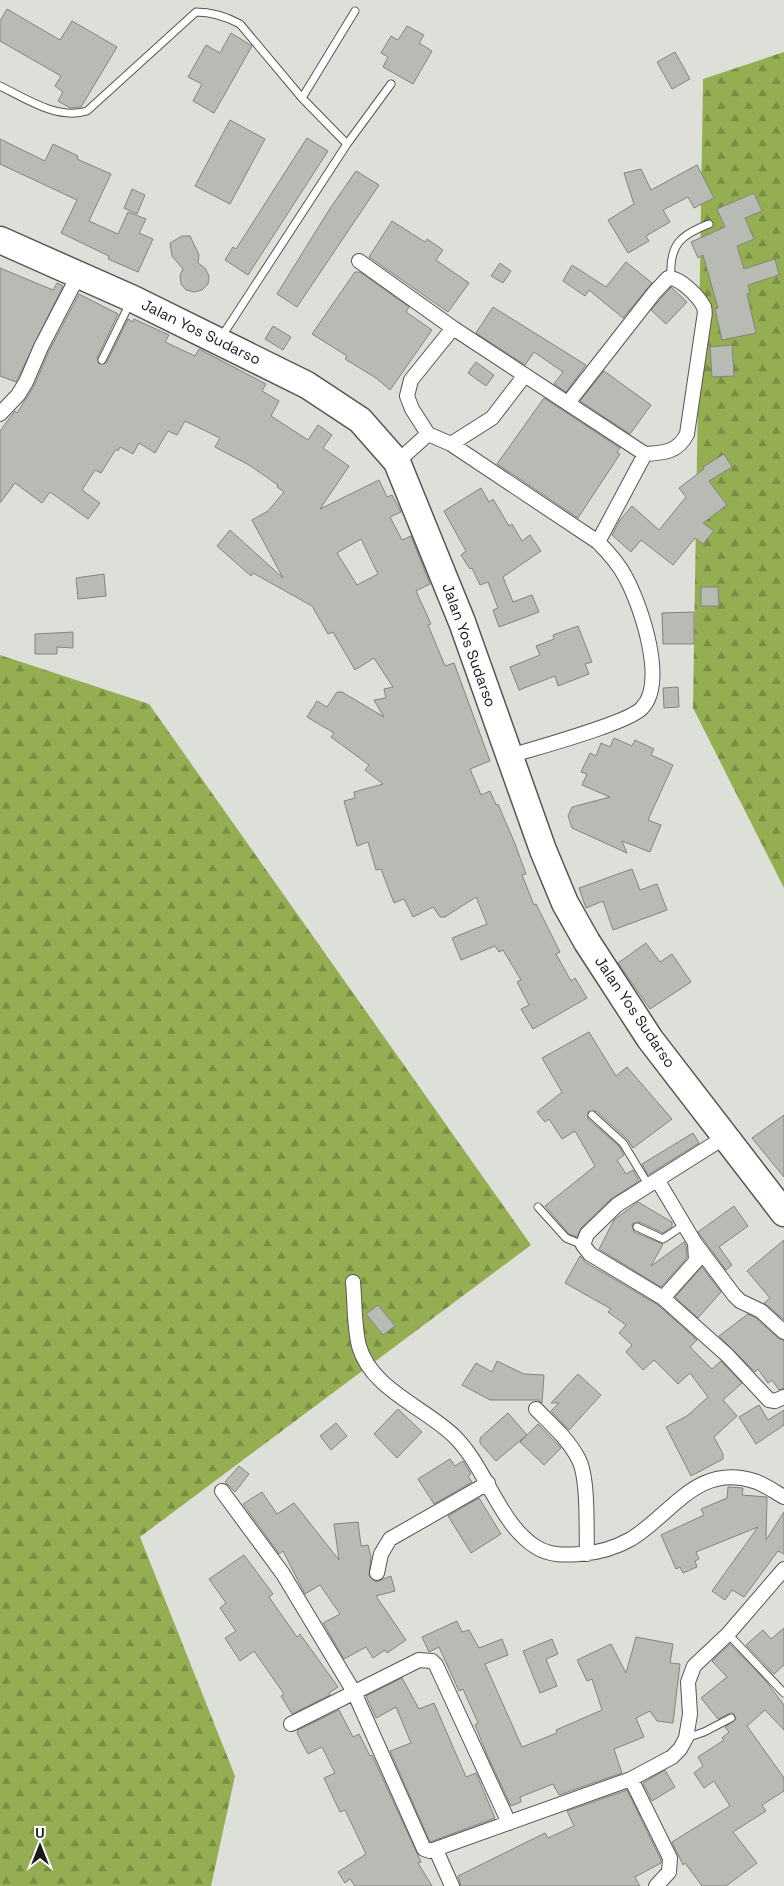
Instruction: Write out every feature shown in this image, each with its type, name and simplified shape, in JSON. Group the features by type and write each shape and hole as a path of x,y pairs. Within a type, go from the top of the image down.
{"highway":[{"name":"Jalan Yos Sudarso","path":"0,240 132,298 307,385 360,420 397,462 462,622 543,850 565,903 587,942 650,1038 784,1213"}],"street":[{"path":"359,261 453,328 646,454 662,454 675,450 687,434 705,310 699,300 677,279 671,278 663,283 568,403"},
{"path":"0,414 18,395 26,382 41,346 79,274"},
{"path":"453,328 411,380 406,396 412,409 428,434 451,444 598,542 615,559 635,596 651,656 653,682 650,698 642,709 629,717 510,756"},
{"path":"451,444 492,418 525,375"},
{"path":"397,462 428,434"},
{"path":"598,542 646,454"},
{"path":"725,1137 617,1206 587,1234 584,1245 590,1254 663,1298 727,1355 769,1400 775,1401 784,1397"},
{"path":"653,1184 734,1295 740,1301 761,1311 782,1328"},
{"path":"663,1298 696,1261 695,1243"},
{"path":"353,1282 357,1335 364,1359 370,1370 389,1388 451,1433 480,1467 488,1484 515,1528 531,1544 553,1554 587,1554 613,1548 632,1538 682,1496 699,1485 715,1478 736,1478 755,1481 784,1498"},
{"path":"536,1409 565,1439 579,1460 584,1474 587,1554"},
{"path":"377,1573 381,1554 390,1539 488,1484"},
{"path":"222,1491 283,1574 354,1692 424,1849 430,1851 630,1779 672,1757 680,1749 686,1738 690,1714 690,1673 694,1666 728,1634 784,1568"},
{"path":"291,1724 419,1660 432,1661 436,1664 509,1823"},
{"path":"630,1779 670,1858 669,1872 656,1886"},
{"path":"436,1850 452,1886"}],"lane":[{"path":"302,98 355,11"},
{"path":"0,86 49,110 76,114 87,111 196,12 205,12 226,16 240,24 302,98 347,144"},
{"path":"218,341 347,144 391,84"},
{"path":"671,278 670,265 677,244 695,230 709,224"},
{"path":"102,360 132,298"},
{"path":"592,1114 624,1143 653,1184"},
{"path":"538,1207 566,1238 584,1245"},
{"path":"637,1227 663,1239 684,1225"},
{"path":"728,1634 784,1693"},
{"path":"686,1738 704,1732 730,1718"}],"green space":[{"path":"784,52 784,888 693,708 703,79"},
{"path":"0,655 149,704 531,1245 140,1537 235,1776 211,1886 0,1886"}],"building":[{"path":"7,9 60,40 72,21 117,47 81,107 70,108 58,101 63,92 55,86 61,76 0,41 0,21"},
{"path":"407,26 424,35 419,43 432,51 413,84 383,67 388,57 381,53 391,36 398,40"},
{"path":"231,33 252,46 214,113 193,101 202,84 188,77 206,45 220,53"},
{"path":"675,52 690,79 672,89 657,62"},
{"path":"230,120 265,139 230,204 195,186"},
{"path":"307,138 328,151 248,275 225,260 233,247 236,249"},
{"path":"0,139 45,161 53,144 78,156 77,159 111,174 89,221 118,234 128,212 146,219 139,233 153,239 138,272 108,259 109,256 61,233 77,200 0,164"},
{"path":"697,165 714,198 694,208 688,197 663,210 670,222 646,236 649,241 628,253 608,220 634,204 624,173 641,169 651,190"},
{"path":"356,171 379,185 297,307 277,294 329,210"},
{"path":"132,189 145,195 137,214 124,208"},
{"path":"754,193 762,211 745,218 754,239 737,246 744,269 775,259 779,275 748,285 750,293 747,294 756,333 722,340 715,309 718,308 703,255 698,258 691,242 725,227 717,209"},
{"path":"392,221 425,242 427,239 443,250 436,260 469,283 448,312 369,257"},
{"path":"182,236 190,236 199,255 198,263 205,268 209,276 208,284 202,290 194,292 186,290 181,284 180,275 183,269 172,256 170,243"},
{"path":"626,262 652,283 623,318 589,290 585,296 563,281 572,265 606,287"},
{"path":"500,263 511,271 503,283 491,276"},
{"path":"0,268 53,290 57,283 63,286 16,382 0,376"},
{"path":"355,272 360,272 409,307 406,312 432,330 390,390 376,378 345,359 347,356 312,334"},
{"path":"671,287 687,302 666,324 651,310"},
{"path":"79,294 118,314 97,358 99,364 107,362 128,319 133,322 134,319 169,335 165,342 195,356 199,349 266,384 262,391 279,401 271,416 308,440 318,425 332,435 323,448 349,466 320,509 379,480 387,497 392,495 401,512 390,517 402,540 411,536 430,584 416,591 431,624 428,625 445,666 454,663 490,761 470,769 481,795 490,791 496,805 498,804 526,874 522,875 534,905 536,904 560,952 556,954 571,981 575,978 587,998 533,1029 521,1009 529,1005 517,982 521,980 503,950 499,952 495,946 461,960 452,938 487,924 476,897 445,917 440,917 433,907 413,917 404,899 394,903 381,869 376,870 368,842 357,846 344,801 355,798 354,792 383,784 365,770 369,765 331,737 334,733 307,717 317,701 327,707 337,692 342,692 384,717 374,700 386,698 384,689 393,687 374,658 355,670 333,632 328,634 312,606 253,573 251,576 217,546 230,530 283,578 252,520 268,511 284,492 277,487 278,485 249,465 215,447 220,438 185,421 177,435 168,431 155,453 139,443 133,454 120,447 118,451 116,449 101,473 95,470 82,490 100,503 88,519 50,492 42,503 15,483 0,503 0,431 15,411 17,413 34,386 49,351","holes":["361,539 378,574 357,585 337,553"]},
{"path":"493,307 586,365 566,392 554,384 563,372 534,352 525,365 476,333"},
{"path":"273,326 291,337 283,350 265,339"},
{"path":"732,345 734,376 712,377 710,347"},
{"path":"476,362 494,375 486,386 468,373"},
{"path":"604,371 651,405 630,434 580,401"},
{"path":"544,398 620,448 617,452 620,454 578,518 497,464"},
{"path":"724,454 732,467 709,481 727,505 703,523 714,531 703,544 695,538 673,565 641,540 631,552 612,535 620,520 632,506 659,530 686,497 679,488 704,469 703,467"},
{"path":"481,488 489,502 493,499 509,526 512,524 522,541 530,535 541,551 503,577 513,602 532,595 539,612 499,627 493,610 498,608 488,582 480,585 472,568 470,569 461,555 466,551 444,511"},
{"path":"104,574 106,596 78,599 76,578"},
{"path":"701,587 718,587 719,606 701,606"},
{"path":"694,612 694,644 663,644 662,613"},
{"path":"578,626 592,662 585,664 589,674 558,686 555,676 519,690 510,667 540,655 536,646 554,639 553,635"},
{"path":"73,632 73,648 57,647 57,654 35,654 35,634"},
{"path":"678,687 679,707 664,708 663,688"},
{"path":"614,738 632,746 635,740 654,749 651,755 673,765 648,820 661,825 650,852 622,841 627,853 572,828 568,816 572,807 610,797 582,785 587,774 581,772 590,753 596,756 601,743 610,747"},
{"path":"632,869 640,890 657,884 667,910 613,930 603,901 586,908 579,888"},
{"path":"646,943 660,962 672,954 691,982 650,1009 618,963"},
{"path":"589,1032 616,1076 627,1067 672,1119 633,1148 627,1139 596,1111 588,1112 588,1119 619,1146 624,1155 617,1160 626,1174 633,1170 639,1181 611,1199 581,1228 577,1237 569,1234 545,1206 595,1166 575,1131 562,1139 549,1119 545,1122 537,1112 562,1092 542,1058"},
{"path":"784,1115 784,1177 752,1138"},
{"path":"693,1133 699,1143 648,1175 642,1164"},
{"path":"638,1202 672,1222 672,1227 663,1233 639,1222 632,1224 634,1232 663,1244 651,1266 684,1242 686,1246 687,1258 661,1287 599,1249 614,1220"},
{"path":"734,1206 748,1226 719,1247 732,1265 726,1270 698,1232"},
{"path":"784,1240 784,1320 764,1303 770,1298 747,1271"},
{"path":"580,1256 585,1262 658,1305 697,1340 690,1347 712,1369 721,1361 742,1383 723,1400 737,1416 714,1437 723,1454 723,1459 691,1476 666,1427 687,1416 708,1397 690,1373 678,1384 654,1360 643,1370 626,1352 632,1345 619,1333 626,1325 608,1312 611,1309 565,1283"},
{"path":"702,1267 721,1292 698,1318 675,1297"},
{"path":"378,1305 395,1326 383,1335 366,1314"},
{"path":"748,1314 756,1318 784,1341 784,1388 779,1390 772,1380 768,1383 758,1369 755,1372 719,1336"},
{"path":"497,1361 524,1374 544,1375 542,1403 538,1400 490,1400 462,1385 476,1363 492,1372"},
{"path":"578,1374 601,1395 569,1430 551,1411 559,1403 551,1403"},
{"path":"759,1405 768,1420 784,1410 784,1425 756,1444 739,1417"},
{"path":"398,1409 422,1432 397,1458 374,1434"},
{"path":"508,1413 527,1435 496,1461 480,1443 480,1438"},
{"path":"336,1423 347,1436 331,1450 320,1436"},
{"path":"538,1424 561,1448 544,1465 520,1442"},
{"path":"450,1459 455,1466 463,1461 471,1474 468,1476 472,1482 434,1504 418,1479"},
{"path":"239,1466 249,1474 235,1492 225,1482"},
{"path":"728,1487 743,1488 742,1495 767,1497 766,1540 784,1512 784,1554 778,1551 744,1597 732,1590 725,1600 712,1591 758,1527 696,1552 699,1559 695,1561 697,1567 683,1573 680,1567 676,1569 661,1535 704,1515 701,1509 727,1498"},
{"path":"262,1492 277,1514 294,1503 339,1560 334,1524 358,1522 361,1546 368,1545 371,1557 369,1576 376,1582 391,1576 395,1591 376,1596 406,1640 387,1653 385,1650 373,1658 366,1647 344,1659 323,1623 340,1614 320,1585 305,1594 283,1551 279,1554 243,1504"},
{"path":"479,1498 501,1534 471,1553 448,1516"},
{"path":"244,1555 273,1594 269,1597 297,1637 300,1634 338,1687 329,1693 330,1695 292,1714 281,1696 284,1694 254,1651 240,1661 225,1638 236,1631 220,1608 226,1603 209,1579"},
{"path":"457,1621 462,1632 469,1630 479,1648 502,1639 508,1655 485,1664 522,1747 557,1733 556,1730 602,1710 592,1679 587,1681 577,1660 611,1644 626,1673 636,1637 673,1644 670,1663 680,1664 673,1723 657,1721 650,1711 636,1718 644,1737 614,1749 622,1773 559,1795 553,1784 520,1797 521,1802 511,1806 488,1757 475,1725 478,1723 463,1689 459,1691 439,1647 429,1652 422,1637"},
{"path":"784,1628 784,1665 774,1674 746,1645 763,1630 771,1639"},
{"path":"552,1639 558,1654 546,1659 557,1686 540,1693 523,1651"},
{"path":"730,1644 766,1681 784,1705 784,1730 765,1710 747,1726 784,1778 784,1791 762,1805 766,1811 733,1832 757,1863 726,1886 702,1886 685,1863 683,1865 672,1842 730,1806 714,1781 704,1788 694,1773 703,1766 698,1757 724,1740 722,1738 729,1732 725,1727 736,1719 734,1714 731,1713 718,1719 701,1698 727,1677 712,1661"},
{"path":"402,1678 419,1709 434,1703 466,1777 476,1773 495,1818 430,1842 390,1751 411,1743 396,1707 376,1718 366,1696"},
{"path":"339,1710 353,1737 359,1734 370,1756 372,1755 421,1862 418,1863 432,1886 355,1886 350,1879 345,1883 338,1872 366,1854 345,1810 340,1812 324,1778 335,1773 322,1747 308,1754 297,1733 298,1730"},
{"path":"665,1770 675,1787 652,1801 643,1783"},
{"path":"627,1790 661,1860 661,1863 635,1877 640,1886 461,1886 458,1876 545,1833 548,1838 574,1826 567,1811"}]}
